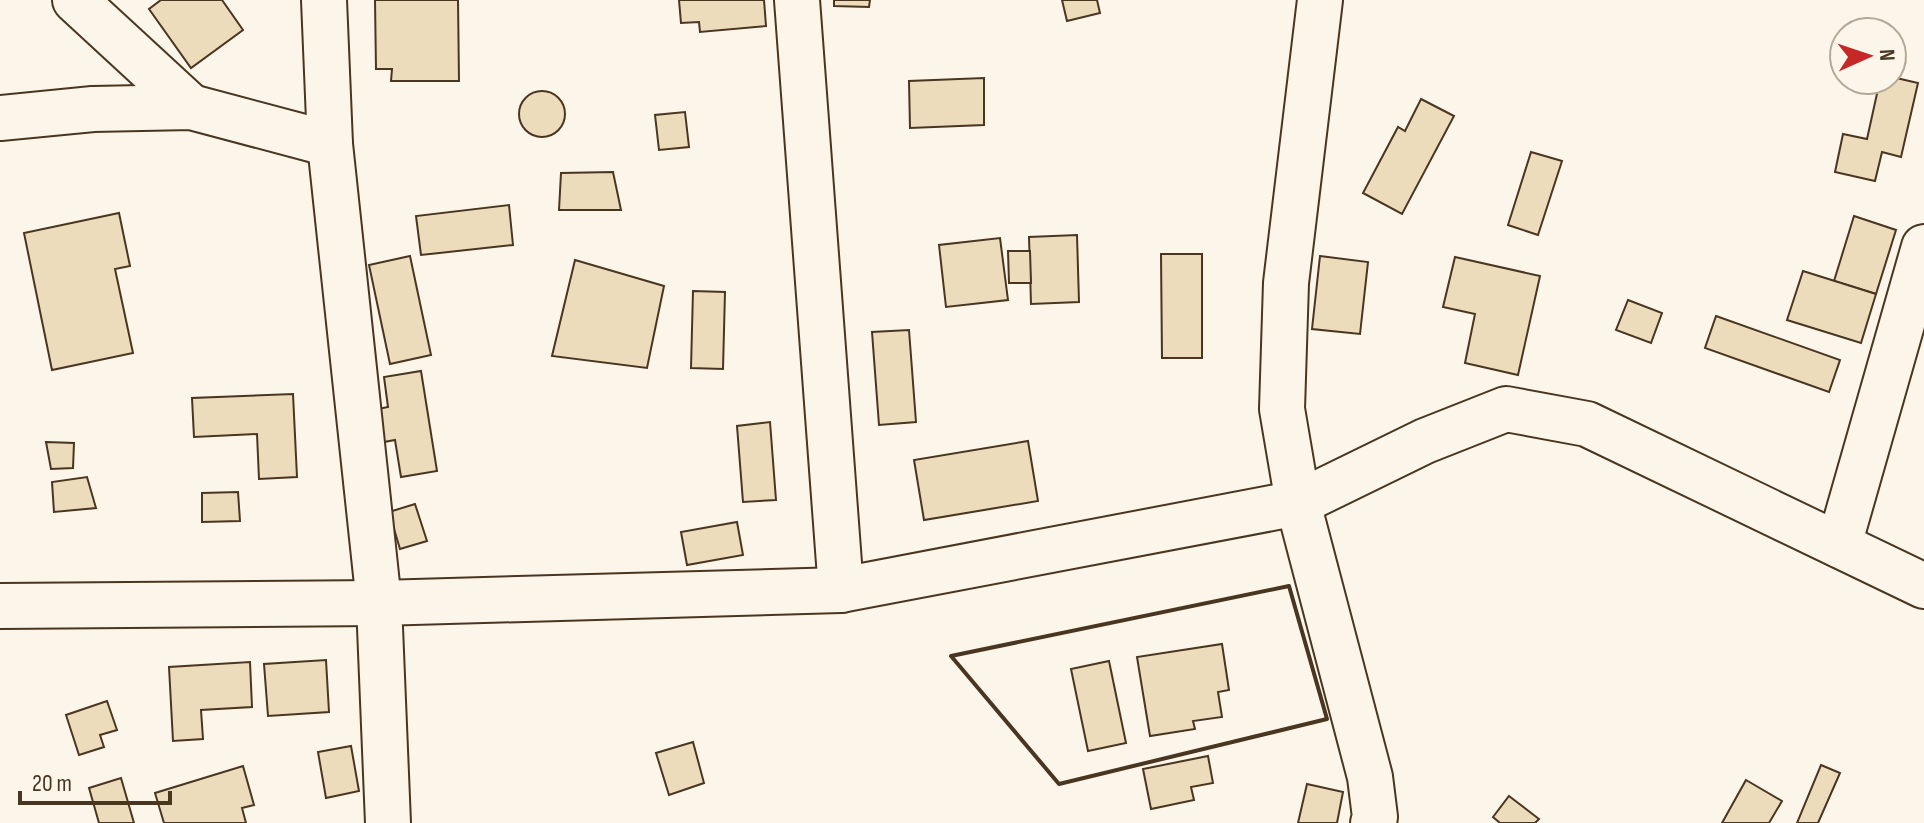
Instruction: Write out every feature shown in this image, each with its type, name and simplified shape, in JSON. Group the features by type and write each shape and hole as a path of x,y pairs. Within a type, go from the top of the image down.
{"street":[{"path":"75,0 191,107"},
{"path":"324,0 330,144 379,603 388,823"},
{"path":"797,0 841,590"},
{"path":"1320,0 1286,283 1282,409 1298,503 1370,777 1373,823"},
{"path":"0,118 93,109 191,107 330,144"},
{"path":"1839,545 1924,247"},
{"path":"0,606 379,603 841,590 1298,503 1425,441 1506,409 1587,424 1924,586"}],"building":[{"path":"161,0 222,0 243,30 191,68 149,9"},
{"path":"375,0 458,0 459,81 391,81 392,69 376,69"},
{"path":"679,0 764,0 766,26 700,32 699,22 681,23"},
{"path":"834,0 870,0 869,7 834,6"},
{"path":"1062,0 1097,0 1100,13 1067,21"},
{"path":"984,78 984,125 910,128 909,81"},
{"path":"1908,81 1918,83 1901,157 1882,152 1875,181 1835,172 1843,134 1867,139 1876,96 1908,96"},
{"path":"542,91 558,98 565,114 558,130 542,137 526,130 519,114 526,98"},
{"path":"1421,99 1454,116 1402,214 1363,193 1398,127 1405,131"},
{"path":"685,112 689,147 659,150 655,115"},
{"path":"1531,152 1562,161 1538,235 1508,225"},
{"path":"613,172 621,210 559,210 561,173"},
{"path":"509,205 513,245 421,255 416,216"},
{"path":"119,213 130,266 115,269 133,353 52,370 24,233"},
{"path":"1854,216 1896,230 1876,294 1834,281"},
{"path":"1077,235 1079,302 1031,304 1029,237"},
{"path":"1000,238 1008,300 946,307 939,245"},
{"path":"1008,251 1030,251 1031,283 1009,283"},
{"path":"1161,254 1202,254 1202,358 1162,358"},
{"path":"410,256 431,355 390,364 369,265"},
{"path":"1320,256 1368,262 1360,334 1312,329"},
{"path":"1455,257 1540,276 1518,375 1465,363 1475,314 1443,307"},
{"path":"575,260 664,286 647,368 552,356"},
{"path":"1803,271 1876,294 1861,343 1787,320"},
{"path":"693,291 725,292 723,369 691,368"},
{"path":"1628,300 1662,313 1651,343 1616,330"},
{"path":"1716,316 1840,360 1829,392 1705,348"},
{"path":"909,330 916,422 879,425 872,332"},
{"path":"421,371 437,471 401,477 395,440 384,442 378,409 388,407 384,377"},
{"path":"293,394 297,477 259,479 257,434 194,437 192,398"},
{"path":"770,422 776,500 743,502 737,426"},
{"path":"1028,441 1038,501 924,520 914,460"},
{"path":"46,442 74,443 73,468 51,469"},
{"path":"87,477 96,508 54,512 52,482"},
{"path":"238,492 240,521 202,522 202,493"},
{"path":"415,504 427,541 400,549 389,512"},
{"path":"737,522 743,555 687,565 681,532"},
{"path":"1222,644 1229,690 1218,692 1222,717 1193,721 1195,729 1150,736 1137,657"},
{"path":"326,660 329,712 268,716 264,664"},
{"path":"1109,661 1126,743 1088,751 1071,669"},
{"path":"250,662 252,707 201,710 203,739 173,741 169,667"},
{"path":"107,701 117,730 100,735 104,747 79,755 66,715"},
{"path":"693,742 704,783 669,795 656,753"},
{"path":"351,746 359,791 326,798 318,752"},
{"path":"1208,756 1213,783 1191,787 1194,800 1151,809 1143,769"},
{"path":"1821,765 1840,773 1818,823 1797,823"},
{"path":"243,766 254,805 242,808 246,823 164,823 155,793"},
{"path":"121,778 134,823 99,823 89,788"},
{"path":"1746,780 1782,801 1769,823 1722,823"},
{"path":"1307,784 1343,792 1337,823 1298,823"},
{"path":"1509,796 1539,819 1535,823 1500,823 1493,817"}],"wall":[{"path":"1289,586 1327,719 1059,784 951,656 1289,586"}]}
